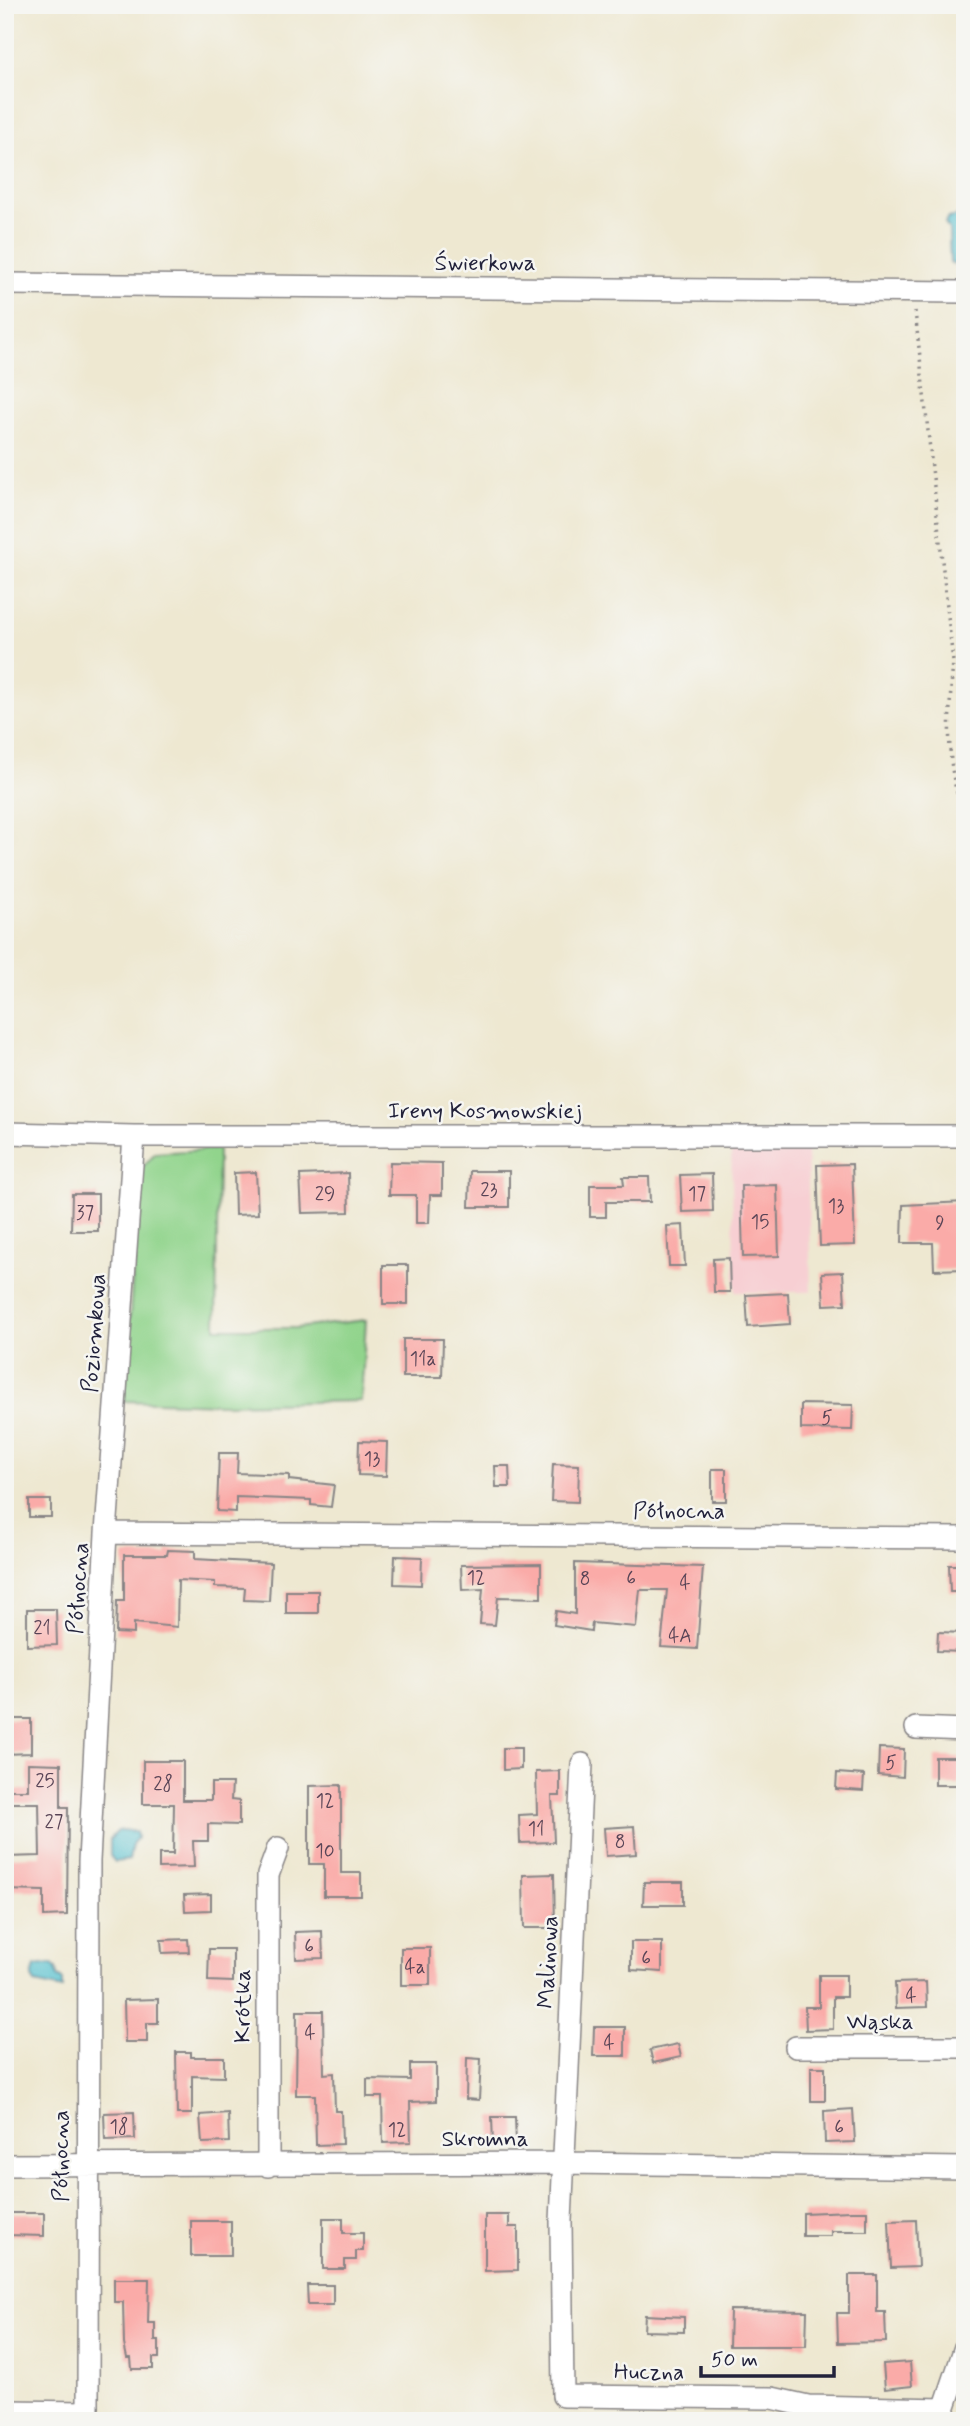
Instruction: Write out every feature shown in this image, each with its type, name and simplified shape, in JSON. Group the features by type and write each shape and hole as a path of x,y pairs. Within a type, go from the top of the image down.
{"street":[{"name":"Świerkowa","path":"5,284 965,292"},
{"name":"Ireny Kosmowskiej","path":"5,1133 134,1136 965,1136"},
{"name":"Poziomkowa","path":"106,1533 134,1136"},
{"name":"Północna","path":"88,2416 86,2163 89,1849 106,1533 965,1538"},
{"path":"916,1728 965,1730"},
{"name":"Malinowa","path":"563,2396 560,2268 582,1764"},
{"name":"Krótka","path":"268,2166 268,1875 278,1848"},
{"name":"Wąska","path":"796,2047 965,2047"},
{"name":"Skromna","path":"5,2165 564,2164 965,2168"},
{"path":"942,2415 965,2347"},
{"name":"Huczna","path":"563,2396 772,2398 808,2406 942,2415"},
{"path":"5,2412 88,2416"}],"path":[{"path":"913,292 953,662 949,713 951,765 965,816"}],"shaded area":[{"path":"807,1149 811,1292 735,1292 731,1150"}],"green space":[{"path":"218,1149 216,1328 296,1328 366,1320 361,1401 223,1404 124,1401 140,1170 155,1153"}],"water":[{"path":"965,215 965,268 950,263 949,230 945,223 948,218"},
{"path":"118,1831 136,1832 137,1838 132,1844 129,1860 115,1862 110,1856 110,1839"},
{"path":"51,1964 56,1968 57,1977 63,1980 63,1989 35,1983 32,1978 35,1966"}],"building":[{"path":"390,1162 442,1163 442,1195 430,1195 429,1223 416,1223 416,1195 389,1195"},
{"path":"852,1164 855,1245 820,1246 817,1165"},
{"path":"470,1171 509,1171 509,1207 469,1207"},
{"path":"256,1172 258,1214 235,1215 234,1173"},
{"path":"348,1173 349,1212 302,1213 300,1175"},
{"path":"712,1174 713,1211 682,1212 680,1175"},
{"path":"623,1177 649,1177 650,1202 606,1202 606,1217 590,1217 590,1185 624,1185"},
{"path":"777,1185 779,1256 743,1257 741,1186"},
{"path":"72,1194 98,1194 98,1231 71,1231"},
{"path":"965,1202 965,1269 934,1270 933,1243 902,1243 903,1205"},
{"path":"683,1225 685,1266 669,1266 667,1226"},
{"path":"729,1258 730,1292 714,1292 713,1259"},
{"path":"383,1265 408,1265 408,1304 383,1304"},
{"path":"843,1272 845,1304 824,1305 822,1273"},
{"path":"788,1293 790,1324 748,1327 746,1295"},
{"path":"403,1339 443,1339 442,1377 403,1377"},
{"path":"801,1404 853,1405 852,1430 801,1429"},
{"path":"359,1441 387,1442 386,1476 358,1475"},
{"path":"219,1453 238,1453 237,1473 289,1475 289,1480 334,1485 331,1507 311,1505 311,1500 236,1497 236,1512 217,1511"},
{"path":"553,1464 579,1465 578,1502 551,1501"},
{"path":"495,1466 509,1466 510,1487 496,1487"},
{"path":"712,1469 726,1469 726,1501 712,1501"},
{"path":"29,1500 51,1500 51,1517 29,1517"},
{"path":"168,1550 195,1551 195,1559 271,1563 269,1601 244,1600 245,1588 215,1587 215,1582 178,1580 177,1627 134,1623 134,1634 116,1633 117,1601 124,1601 124,1555 167,1555"},
{"path":"395,1556 422,1557 421,1585 394,1584"},
{"path":"575,1563 703,1567 697,1649 661,1647 667,1590 640,1590 636,1627 592,1623 591,1631 554,1625 556,1611 575,1614"},
{"path":"541,1564 541,1598 498,1597 495,1625 480,1624 483,1589 462,1590 461,1565"},
{"path":"949,1565 965,1565 965,1592 950,1592"},
{"path":"286,1591 318,1591 318,1613 286,1613"},
{"path":"27,1609 56,1609 57,1645 27,1646"},
{"path":"938,1632 965,1633 965,1652 937,1651"},
{"path":"5,1719 31,1719 31,1753 5,1754"},
{"path":"503,1748 521,1748 521,1769 503,1770"},
{"path":"879,1748 904,1749 903,1777 878,1775"},
{"path":"935,1757 960,1757 960,1785 935,1785"},
{"path":"143,1761 183,1761 183,1800 211,1800 211,1783 232,1783 231,1800 239,1801 239,1825 208,1824 208,1841 193,1841 194,1867 159,1868 159,1854 173,1854 174,1804 143,1804"},
{"path":"28,1763 61,1764 61,1807 68,1807 67,1915 44,1916 44,1891 5,1890 5,1857 40,1856 39,1803 5,1803 5,1790 28,1790"},
{"path":"560,1771 560,1796 552,1796 554,1842 520,1843 519,1815 537,1814 536,1772"},
{"path":"837,1773 864,1775 863,1791 836,1789"},
{"path":"341,1785 341,1873 361,1873 361,1896 324,1896 324,1864 309,1864 309,1786"},
{"path":"634,1826 636,1854 606,1856 604,1828"},
{"path":"554,1874 555,1928 524,1928 523,1875"},
{"path":"644,1882 683,1882 683,1905 643,1905"},
{"path":"211,1894 211,1910 185,1911 184,1895"},
{"path":"322,1931 323,1958 296,1959 295,1932"},
{"path":"188,1939 189,1952 162,1953 161,1940"},
{"path":"631,1942 662,1942 662,1972 631,1970"},
{"path":"401,1948 430,1948 430,1985 401,1985"},
{"path":"209,1949 233,1949 233,1982 208,1981"},
{"path":"819,1975 846,1975 846,1997 833,1997 833,2029 806,2030 805,2007 819,2007"},
{"path":"926,1982 927,2007 896,2008 895,1983"},
{"path":"158,1999 158,2023 147,2023 147,2042 125,2042 124,2000"},
{"path":"297,2011 323,2011 324,2074 334,2073 335,2111 341,2111 342,2144 316,2145 315,2095 296,2095"},
{"path":"594,2027 625,2027 625,2056 593,2056"},
{"path":"678,2044 681,2057 653,2063 650,2050"},
{"path":"176,2052 191,2052 191,2057 224,2057 224,2077 192,2076 192,2114 177,2114"},
{"path":"467,2058 481,2059 479,2100 466,2099"},
{"path":"410,2064 436,2064 436,2101 410,2102 411,2142 383,2143 382,2097 367,2097 367,2079 410,2080"},
{"path":"811,2067 825,2067 825,2101 811,2101"},
{"path":"853,2109 855,2142 825,2143 824,2111"},
{"path":"134,2112 135,2139 105,2140 104,2113"},
{"path":"228,2113 229,2142 202,2143 200,2115"},
{"path":"492,2117 515,2117 516,2144 493,2145"},
{"path":"867,2211 867,2231 831,2231 831,2236 803,2236 803,2213"},
{"path":"8,2213 44,2213 44,2236 8,2235"},
{"path":"485,2215 509,2215 509,2227 518,2227 518,2270 485,2271"},
{"path":"323,2218 343,2218 343,2233 363,2233 363,2251 356,2251 356,2260 345,2260 345,2269 323,2269"},
{"path":"916,2220 918,2267 891,2268 889,2221"},
{"path":"191,2221 231,2221 231,2256 191,2256"},
{"path":"849,2275 877,2275 877,2312 885,2312 886,2342 838,2343 837,2313 849,2313"},
{"path":"114,2279 149,2279 148,2323 155,2323 155,2341 159,2341 159,2358 153,2358 153,2369 132,2369 131,2358 127,2358 123,2302 114,2302"},
{"path":"307,2285 333,2285 333,2305 308,2305"},
{"path":"730,2310 807,2311 806,2346 729,2346"},
{"path":"645,2315 684,2317 684,2332 644,2331"},
{"path":"910,2362 912,2386 885,2389 883,2364"}]}
